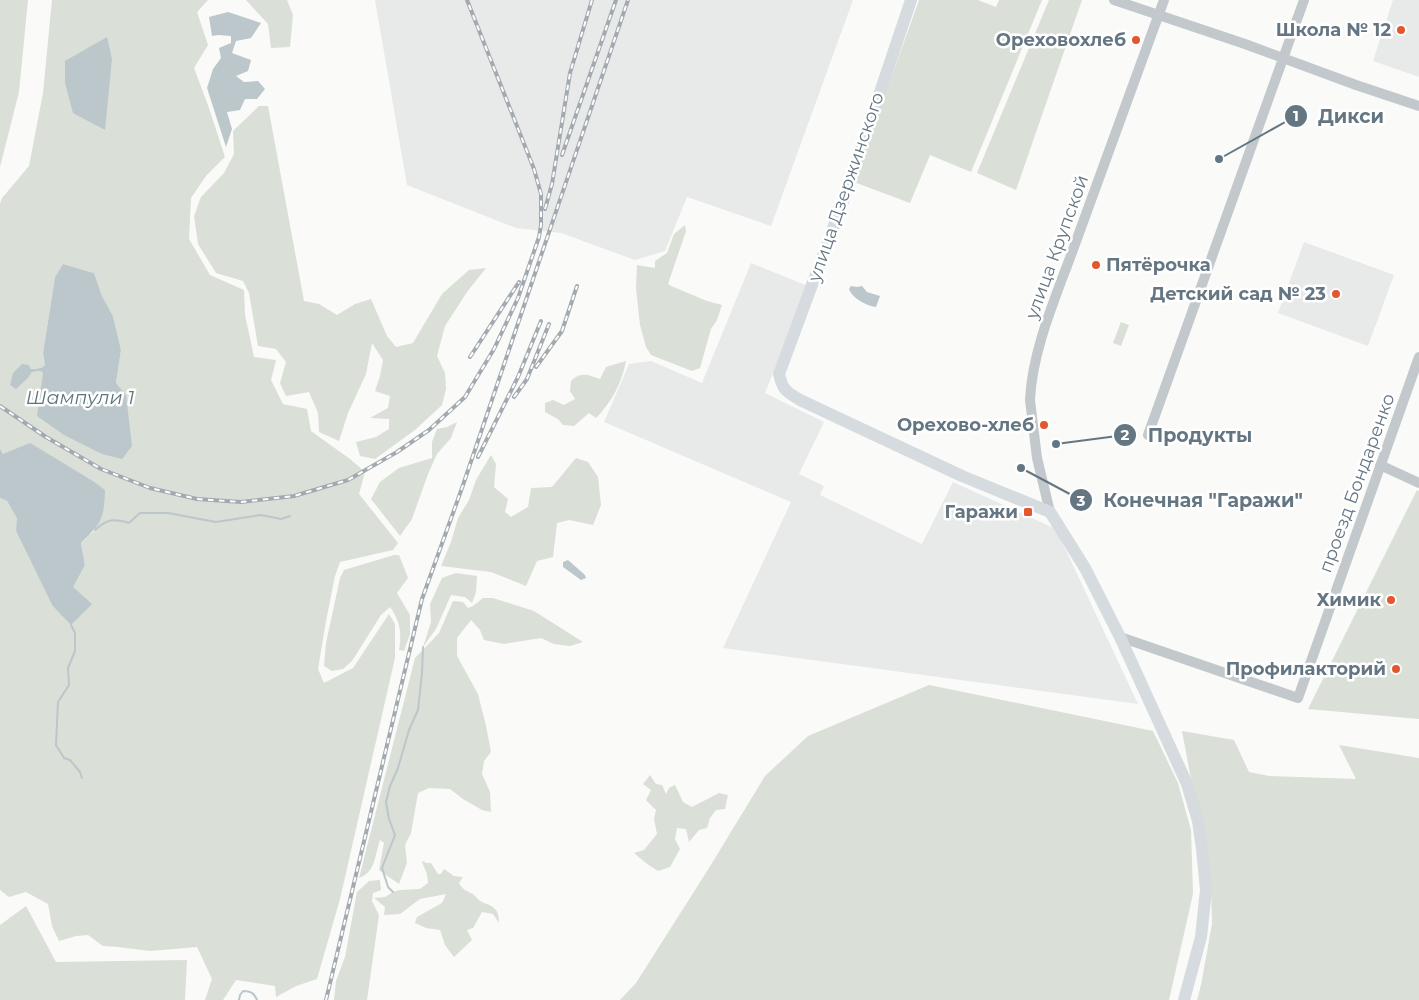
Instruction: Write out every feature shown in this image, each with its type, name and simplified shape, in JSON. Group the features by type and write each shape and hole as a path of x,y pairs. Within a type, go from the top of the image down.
{"main road":[{"name":"улица Дзержинского","path":"911,0 849,185 779,374 782,386 800,400 962,476 1050,512"},
{"path":"1050,512 1085,568 1120,637 1186,784 1198,821 1206,890 1201,937 1184,1000"}],"street":[{"path":"1114,0 1246,44 1419,106"},
{"name":"улица Крупской","path":"1050,512 1037,458 1030,400 1039,348 1066,268 1164,0"},
{"path":"1148,435 1304,0"},
{"name":"проезд Бондаренко","path":"1120,637 1298,698 1380,465 1416,374 1419,356"},
{"path":"1380,465 1419,483"}],"shaded area":[{"path":"0,0 28,0 19,92 0,167"},
{"path":"52,0 208,0 197,12 208,45 194,68 225,157 206,176 191,198 189,239 210,275 244,290 245,315 254,357 276,360 271,380 283,404 307,409 311,431 365,472 359,494 398,543 393,550 340,562 335,576 318,669 324,683 353,668 389,614 395,624 395,658 340,899 317,979 296,986 276,997 275,986 236,980 223,1000 205,1000 212,979 197,947 150,951 103,946 88,935 59,941 52,926 48,904 26,892 9,897 0,890 0,498 7,501 18,518 16,531 52,605 72,587 85,565 81,543 95,530 93,481 67,466 3,454 0,448 0,204 2,198 29,166 43,93","holes":["63,264 94,273 102,296 113,316 121,350 116,383 126,395 40,371 32,372 28,378 29,365 31,369 41,368 45,365 43,353 55,277"]},
{"path":"246,0 287,0 293,15 290,47 271,48 268,24"},
{"path":"375,0 853,0 771,226 687,197 665,251 635,260 561,233 516,228 407,185"},
{"path":"919,0 978,0 996,7 999,0 1042,0 971,172 930,155 910,203 854,182"},
{"path":"1049,0 1082,0 1016,190 977,173"},
{"name":"Школа № 12","path":"1393,0 1419,0 1419,77 1373,61"},
{"path":"259,106 268,106 304,301 319,304 337,315 355,304 371,299 387,336 396,347 413,343 442,294 469,270 486,268 467,292 445,326 437,356 445,373 446,389 442,405 415,430 375,459 360,456 356,442 376,437 389,429 389,419 370,418 388,408 390,396 375,391 383,360 372,343 366,374 348,413 339,441 319,432 318,413 309,392 286,396 280,383 286,362 276,349 258,346 249,293 243,281 216,273 198,244 194,216 201,197 224,173 234,154 233,131"},
{"path":"685,225 686,231 668,284 707,301 722,305 717,320 711,329 700,368 692,371 651,355 646,347 640,325 636,288 637,265 655,268 655,261 667,253 674,234"},
{"name":"Детский сад № 23","path":"1304,242 1394,275 1368,346 1278,313"},
{"path":"751,263 808,286 765,393 824,422 799,474 824,486 820,495 922,544 953,482 1056,529 1138,704 723,648 791,502 604,422 629,364 651,361 702,383"},
{"path":"1121,322 1129,325 1121,346 1113,343"},
{"path":"626,361 622,377 615,392 596,418 589,413 574,426 563,425 558,419 545,412 545,403 553,400 564,405 575,399 570,391 571,381 578,376 585,375 600,379 606,367"},
{"path":"457,422 451,438 437,454 412,519 400,536 371,499 380,482 399,468 432,458 432,442 437,429"},
{"path":"491,455 496,464 494,487 508,499 505,512 511,517 528,507 531,488 552,487 576,458 588,462 598,477 601,505 593,525 569,520 557,523 553,557 537,561 526,586 491,572 441,566 458,518 469,500 476,480"},
{"name":"Химик","path":"1417,490 1419,491 1419,719 1308,709"},
{"path":"399,555 408,578 397,593 410,615 410,634 404,651 399,650 399,627 390,607 381,615 352,661 343,669 332,671 324,666 326,643 340,578 344,570"},
{"path":"456,573 477,576 476,592 472,603 465,597 451,595 436,629 423,647 431,622 430,604 442,578"},
{"path":"483,598 493,598 534,611 583,642 570,646 554,644 541,638 504,644 484,640 480,630 471,620 457,638 457,656 478,694 486,726 491,752 484,761 482,774 490,792 491,812 482,810 450,789 429,788 418,793 411,833 405,845 407,863 399,884 379,870 384,843 380,840 372,867 369,872 359,878 415,658 439,633 453,601 463,602 468,608"},
{"path":"929,685 1153,731 1178,783 1191,830 1193,894 1169,1000 620,1000 636,983 765,776 808,736"},
{"path":"1182,731 1234,740 1249,772 1269,776 1356,779 1339,745 1419,758 1419,1000 1197,1000 1212,924 1211,886"},
{"path":"650,775 656,784 662,785 666,794 669,788 675,785 683,802 692,807 719,793 728,795 725,809 716,810 710,818 707,828 699,830 689,842 686,829 677,828 675,839 680,849 670,867 658,871 634,853 644,850 657,834 654,819 656,810 646,800 651,790 643,784"},
{"path":"423,861 431,863 438,874 441,874 444,869 454,876 463,877 459,883 462,887 480,901 494,908 498,913 499,923 493,914 482,912 473,928 467,930 472,940 454,957 445,945 440,930 426,928 415,923 417,917 442,903 446,894 420,899 400,914 384,915 385,907 374,898 385,897 400,890 420,889 428,883"},
{"path":"380,880 381,890 373,893 372,901 379,915 367,1000 334,1000 336,981 345,957 357,892 369,881"},
{"path":"26,906 56,962 187,960 185,1000 0,1000 0,925"}],"water":[{"path":"228,12 261,23 251,38 236,41 232,53 251,60 248,71 236,76 244,82 258,81 265,89 257,99 245,99 240,110 227,112 232,129 226,147 207,88 213,69 221,58 219,48 231,43 231,36 212,36 209,17"},
{"path":"107,37 112,59 105,130 73,113 65,83 65,61"},
{"name":"Шампули 1","path":"63,264 94,273 102,296 113,316 121,350 116,383 126,395 132,446 122,459 102,454 64,435 37,416 43,373 40,371 32,372 16,389 10,385 13,373 22,364 29,365 31,369 41,368 45,365 43,353 55,277"},
{"path":"851,286 862,286 867,292 880,296 876,307 856,298 849,289"},
{"path":"30,443 105,490 103,514 98,525 81,543 85,565 73,587 92,604 71,625 52,605 16,531 17,518 7,501 0,498 0,448 3,454"},
{"path":"568,560 586,578 581,580 563,567 563,562"}],"waterway":[{"path":"95,530 111,520 129,523 140,513 168,513 216,522 261,515 281,519 290,516"},
{"path":"71,625 75,633 75,651 68,668 69,685 58,702 56,745 64,758 70,760 80,772 82,778"},
{"path":"393,892 388,887 382,868 395,835 389,819 386,802 409,730 418,710 423,647"},
{"path":"239,1000 243,991 252,993 257,1000"}],"railway":[{"path":"0,406 46,437 101,469 150,488 197,499 241,502 294,496 348,480 397,452 429,430 465,397 494,349 518,298 539,237 541,225 541,194 534,169 467,0"},
{"path":"545,209 552,184 570,73 592,0"},
{"path":"562,155 616,0"},
{"path":"326,1000 422,599 462,488 628,0"},
{"path":"470,357 519,282"},
{"path":"536,367 562,331 577,286"},
{"path":"478,457 518,377 541,321"},
{"path":"514,397 527,379 549,324"}],"place":[{"name":"Школа № 12","path":"1401,30"},
{"name":"Ореховохлеб","path":"1136,40"},
{"name":"Дикси","path":"1219,159"},
{"name":"Пятёрочка","path":"1096,265"},
{"name":"Детский сад № 23","path":"1336,294"},
{"name":"Орехово-хлеб","path":"1044,425"},
{"name":"Продукты","path":"1056,444"},
{"name":"Конечная \"Гаражи\"","path":"1021,468"},
{"name":"Гаражи","path":"1028,512"},
{"name":"Химик","path":"1391,600"},
{"name":"Профилакторий","path":"1396,669"}]}
